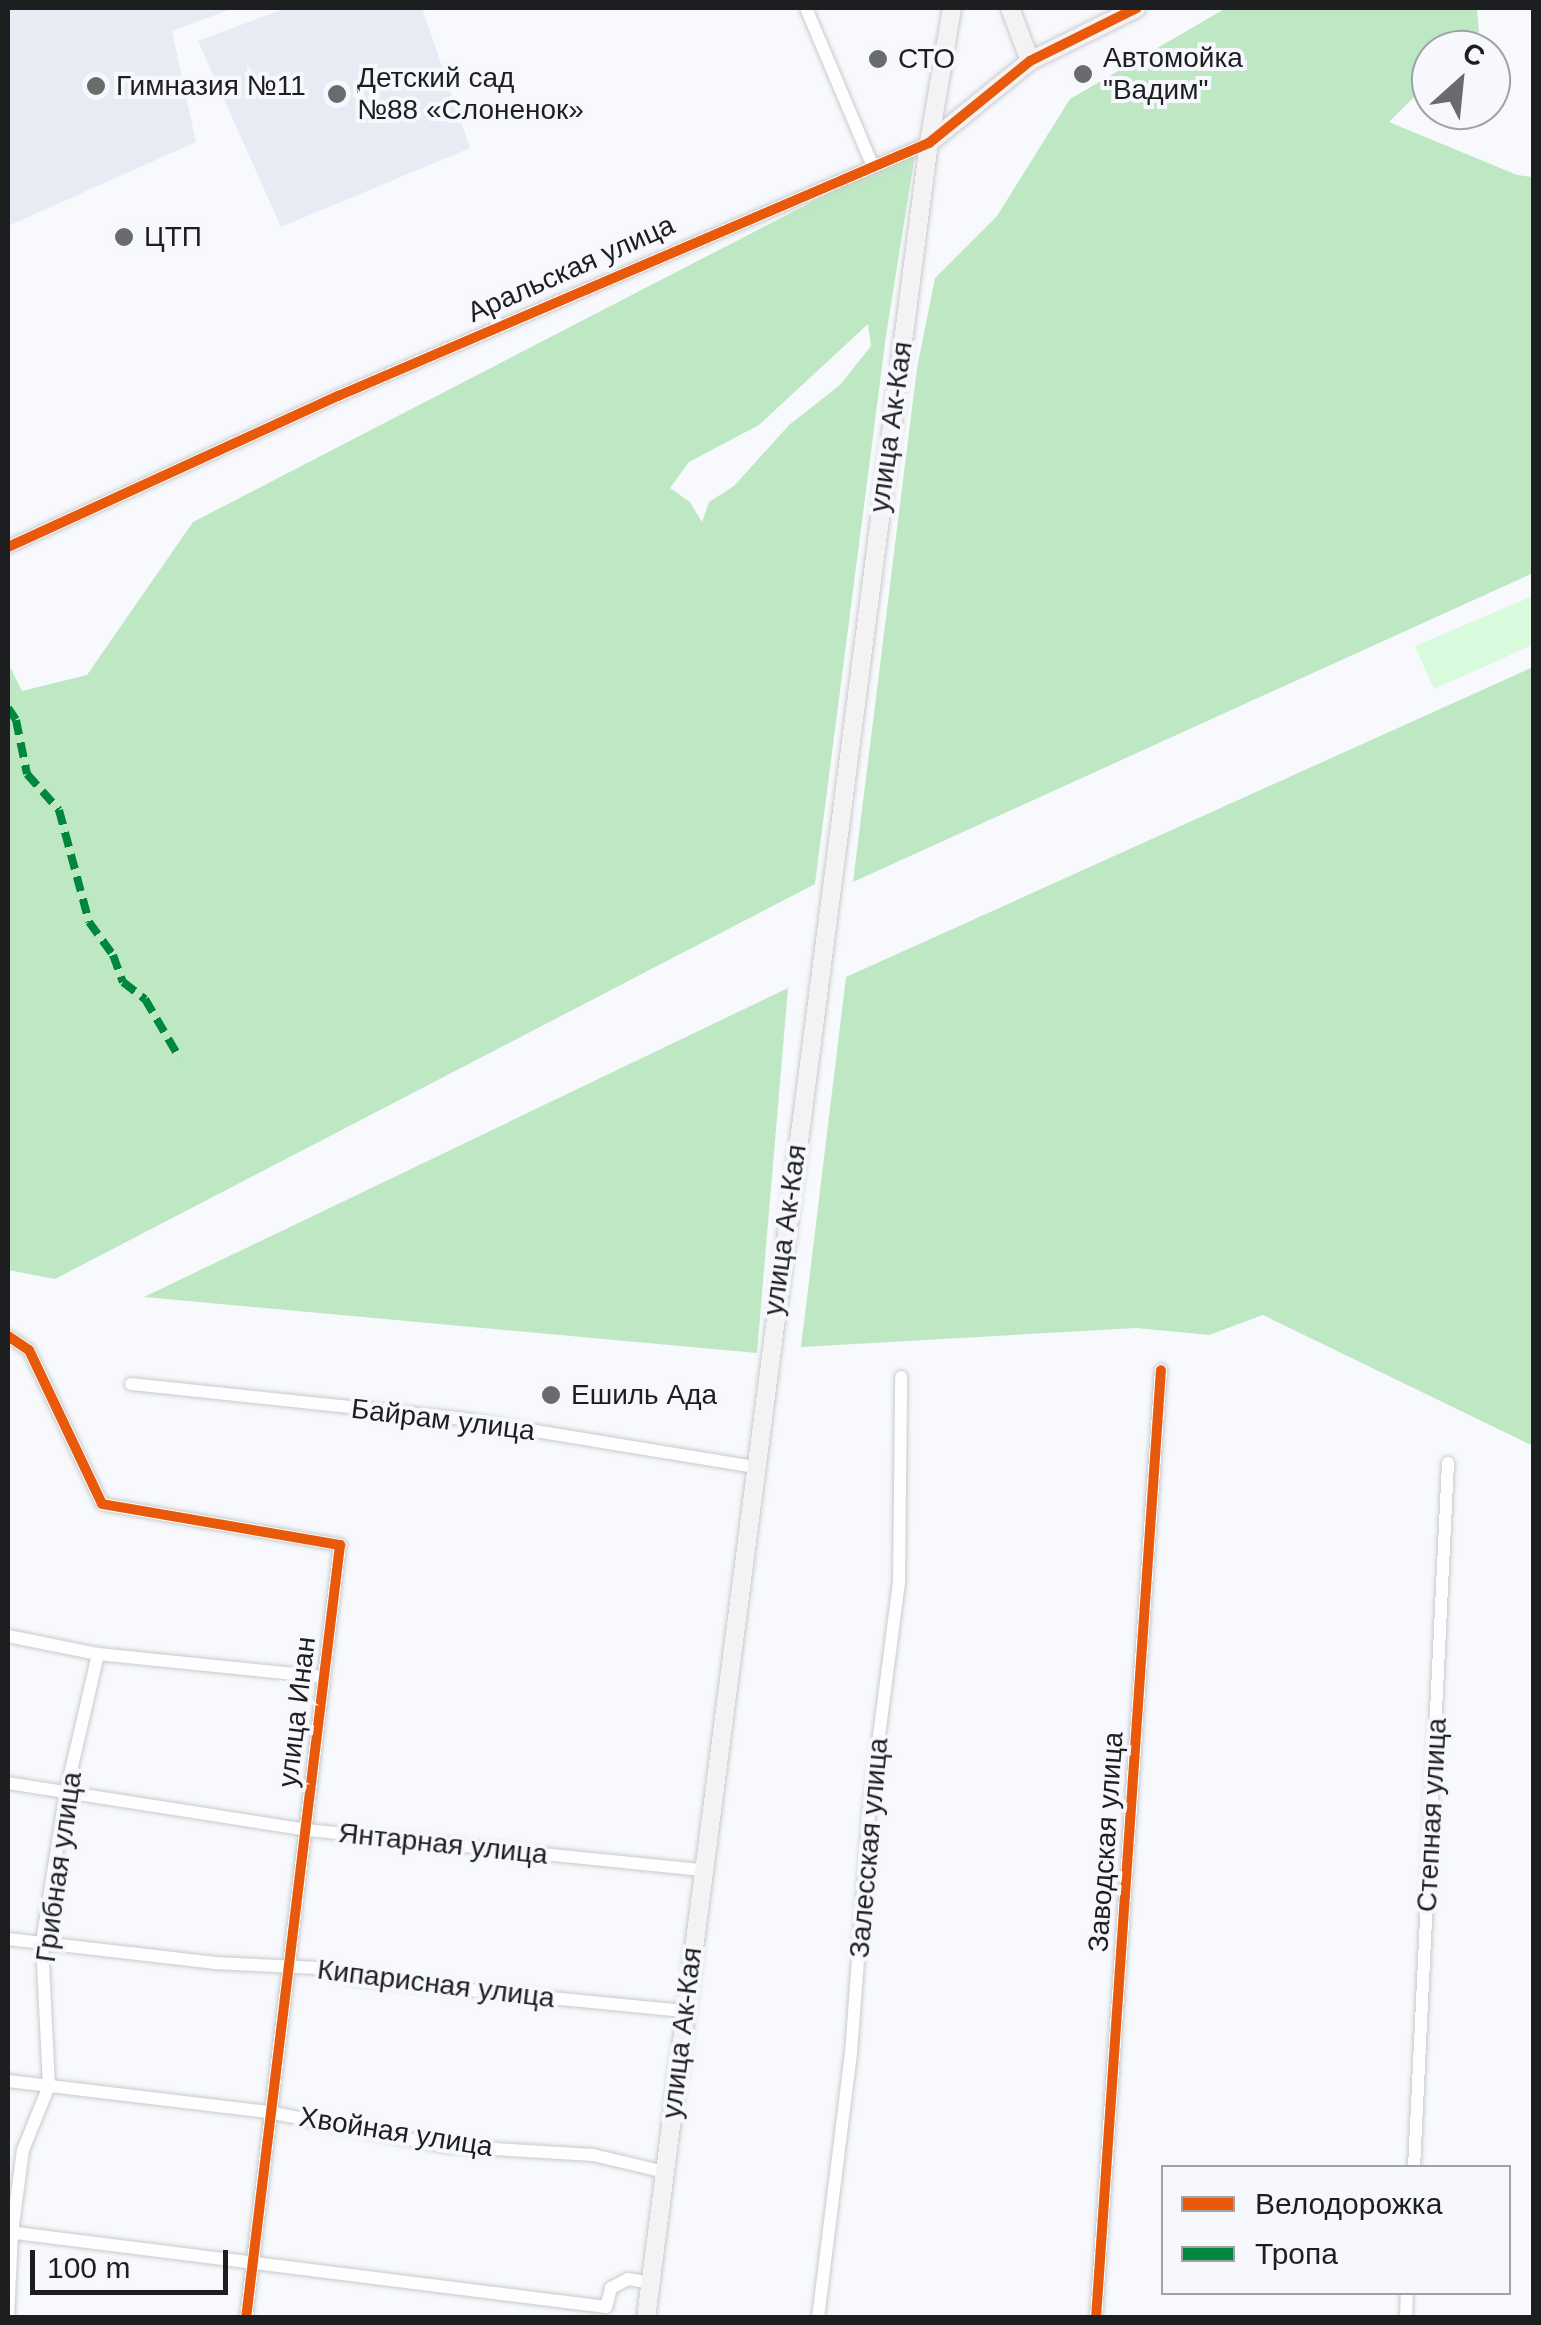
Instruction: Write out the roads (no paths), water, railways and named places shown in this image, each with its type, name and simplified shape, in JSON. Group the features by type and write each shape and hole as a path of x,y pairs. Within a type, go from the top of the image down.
{"main road":[{"path":"929,143 952,8"},
{"path":"1010,8 1030,60"},
{"name":"Аральская улица","path":"929,143 1030,60 1137,8"},
{"name":"улица Ак-Кая","path":"646,2318 701,1870 929,143"}],"street":[{"path":"806,8 872,164"},
{"name":"Аральская улица","path":"8,548 338,396 872,164 929,143"},
{"name":"улица Инан","path":"8,1336 29,1350 102,1504 340,1545 307,1830 268,2112 246,2318"},
{"name":"Заводская улица","path":"1096,2318 1161,1370"},
{"name":"Залесская улица","path":"818,2318 851,2053 869,1812 899,1583 902,1377"},
{"name":"Байрам улица","path":"131,1384 462,1419 754,1467"},
{"name":"Степная улица","path":"1414,2165 1448,1463"},
{"path":"8,1636 98,1654 324,1676"},
{"name":"Грибная улица","path":"8,2318 10,2232 23,2150 49,2086 42,1944 66,1792 98,1654"},
{"name":"Янтарная улица","path":"8,1783 307,1830 701,1870"},
{"name":"Кипарисная улица","path":"8,1939 318,1968 358,1979 685,2011"},
{"name":"Хвойная улица","path":"8,2082 268,2112 444,2146 593,2155 665,2172"},
{"path":"10,2232 606,2306 610,2288 628,2279 648,2282"}],"place":[{"name":"СТО","path":"878,59"},
{"name":"Автомойка \"Вадим\"","path":"1083,74"},
{"name":"Гимназия №11","path":"96,86"},
{"name":"Детский сад №88 «Слоненок»","path":"337,94"},
{"name":"ЦТП","path":"124,237"},
{"name":"Ешиль Ада","path":"551,1395"}]}
